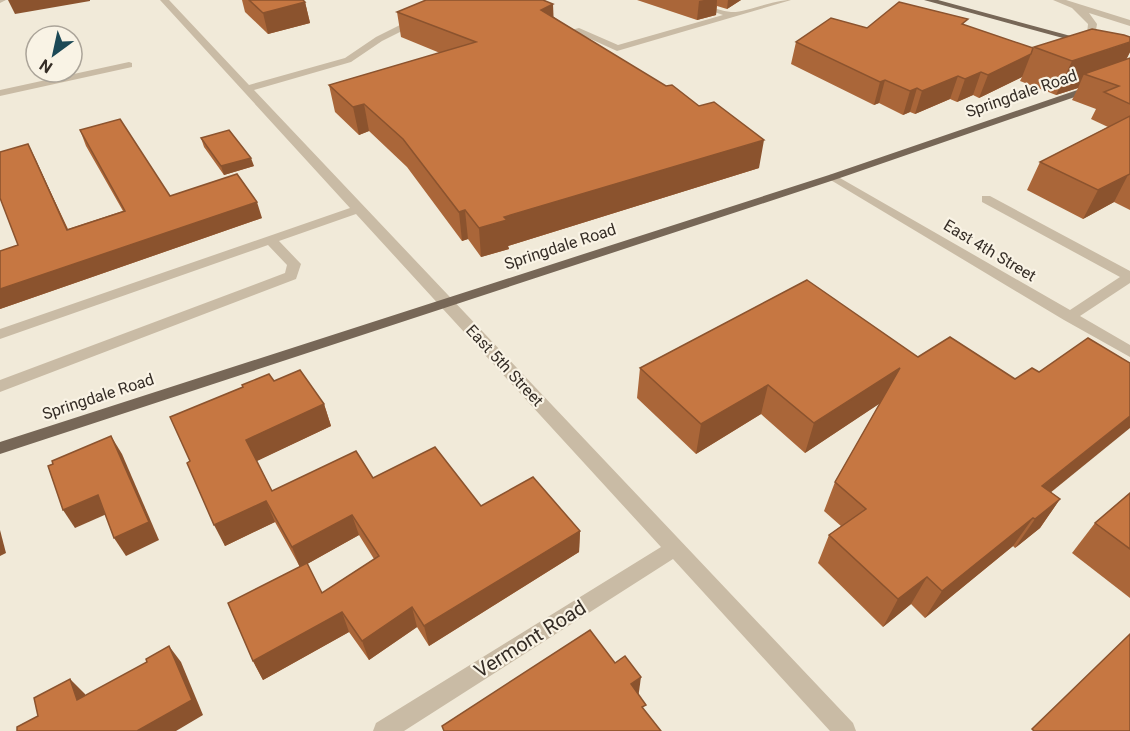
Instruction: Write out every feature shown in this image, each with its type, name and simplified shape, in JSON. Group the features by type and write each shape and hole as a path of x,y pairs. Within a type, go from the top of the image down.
{"main road":[{"path":"928,0 1099,45"},
{"name":"Springdale Road","path":"0,448 446,301 833,177 1130,75"}],"street":[{"name":"East 5th Street","path":"164,0 845,731"},
{"path":"684,0 732,15"},
{"path":"576,30 617,48 787,0"},
{"path":"1057,0 1130,23"},
{"path":"1071,5 1085,14 1093,24 1089,42"},
{"path":"246,89 348,60 379,39 428,15"},
{"path":"0,93 129,65"},
{"name":"East 4th Street","path":"833,177 1130,352"},
{"path":"986,199 1130,277 1069,317"},
{"path":"0,334 359,209"},
{"path":"0,386 291,276 294,264 270,240"},
{"name":"Vermont Road","path":"384,731 675,548"}],"building":[{"path":"249,0 303,0 305,2 263,13"},
{"path":"426,0 543,0 553,4 541,10 666,86 672,85 699,106 714,102 764,140 504,217 507,220 479,228 465,210 459,212 403,139 364,104 353,107 329,85 476,42 397,12"},
{"path":"899,2 968,19 962,24 1033,48 1031,54 988,75 981,72 965,79 958,76 922,91 917,88 910,91 885,80 880,82 796,42 831,18 867,28"},
{"path":"1092,29 1130,37 1130,42 1072,61 1034,47"},
{"path":"1130,58 1130,104 1104,92 1119,86 1084,74"},
{"path":"1130,116 1130,174 1098,190 1040,162"},
{"path":"120,119 170,196 237,174 257,202 0,289 0,251 18,245 0,198 0,152 28,144 67,230 125,211 80,130"},
{"path":"229,130 251,158 221,166 201,138"},
{"path":"807,280 918,357 950,337 1015,379 1032,368 1039,372 1088,338 1130,363 1130,416 1042,486 1060,499 1035,519 1033,518 942,591 927,577 898,599 829,535 866,509 835,482 900,368 814,423 768,385 701,424 640,368"},
{"path":"300,370 324,404 246,440 272,491 356,451 373,478 435,447 481,506 533,477 580,531 424,626 412,607 362,641 342,612 253,661 228,603 307,563 322,593 379,556 352,515 292,547 266,501 214,525 187,463 190,461 170,417 269,374 274,381"},
{"path":"111,436 149,522 114,538 98,495 63,510 48,466 53,464 52,461"},
{"path":"1130,493 1130,549 1095,523"},
{"path":"590,630 615,663 625,656 641,677 631,684 646,705 642,707 661,731 444,731 442,726"},
{"path":"1130,634 1130,731 1034,731 1032,729"},
{"path":"169,646 192,700 137,731 17,731 17,727 38,716 34,698 70,679 77,700 147,662 146,659"}]}
